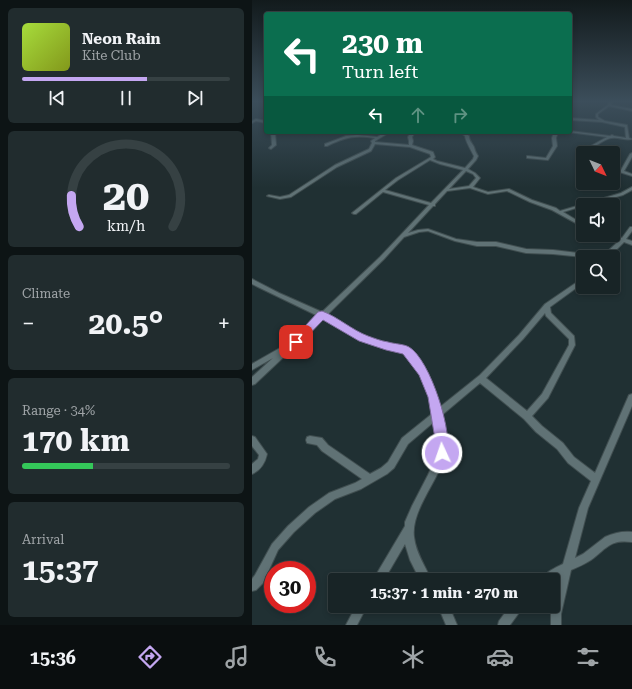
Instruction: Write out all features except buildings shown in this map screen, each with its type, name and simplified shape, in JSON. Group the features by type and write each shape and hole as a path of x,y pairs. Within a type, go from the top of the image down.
{"street":[{"path":"572,132 630,139"},
{"path":"271,148 274,145 273,134"},
{"path":"269,196 280,198 290,196 336,166 370,150 374,143 373,141 385,134"},
{"path":"410,146 410,137 412,134"},
{"path":"252,382 296,342 403,236 475,160 476,156 467,140 467,136 464,134"},
{"path":"528,157 546,159 555,146 554,138 555,134"},
{"path":"326,146 338,139 350,135 378,138"},
{"path":"594,146 612,136"},
{"path":"354,213 384,191 397,179 433,156 432,153 410,146 374,143"},
{"path":"632,154 622,172 632,175"},
{"path":"430,159 436,163 475,173 478,178 470,187"},
{"path":"448,190 470,187 488,193 508,190 560,212 576,222"},
{"path":"608,198 622,194 632,188"},
{"path":"384,191 432,205"},
{"path":"560,212 576,207"},
{"path":"611,250 626,237 627,232 632,228"},
{"path":"403,236 418,231 428,230 455,240 477,244 496,244 526,251 576,255"},
{"path":"622,240 632,243"},
{"path":"252,281 322,315 363,338 386,346 406,350 411,355 427,380 434,397 438,414 442,453 432,478 410,520 409,537 417,564 422,573"},
{"path":"252,586 259,578 275,547 291,529 312,510 332,496 358,486 384,471 391,465 405,441 480,378 521,337 547,306 576,285"},
{"path":"527,416 545,396 572,345 572,338 548,314 547,306"},
{"path":"252,367 296,342"},
{"path":"480,378 527,416 539,429 560,446 571,460 596,478"},
{"path":"556,625 556,614 567,567 584,508 632,398"},
{"path":"252,440 263,454 261,461 252,470"},
{"path":"310,440 319,441 325,448 370,479"},
{"path":"382,573 409,528"},
{"path":"556,573 586,557 608,540 623,536 632,537"},
{"path":"351,625 358,613"},
{"path":"446,613 452,625"},
{"path":"503,625 512,613"}],"route":[{"path":"296,342 317,322 322,315 370,341 406,350 423,372 434,397 440,428 442,453"}]}
